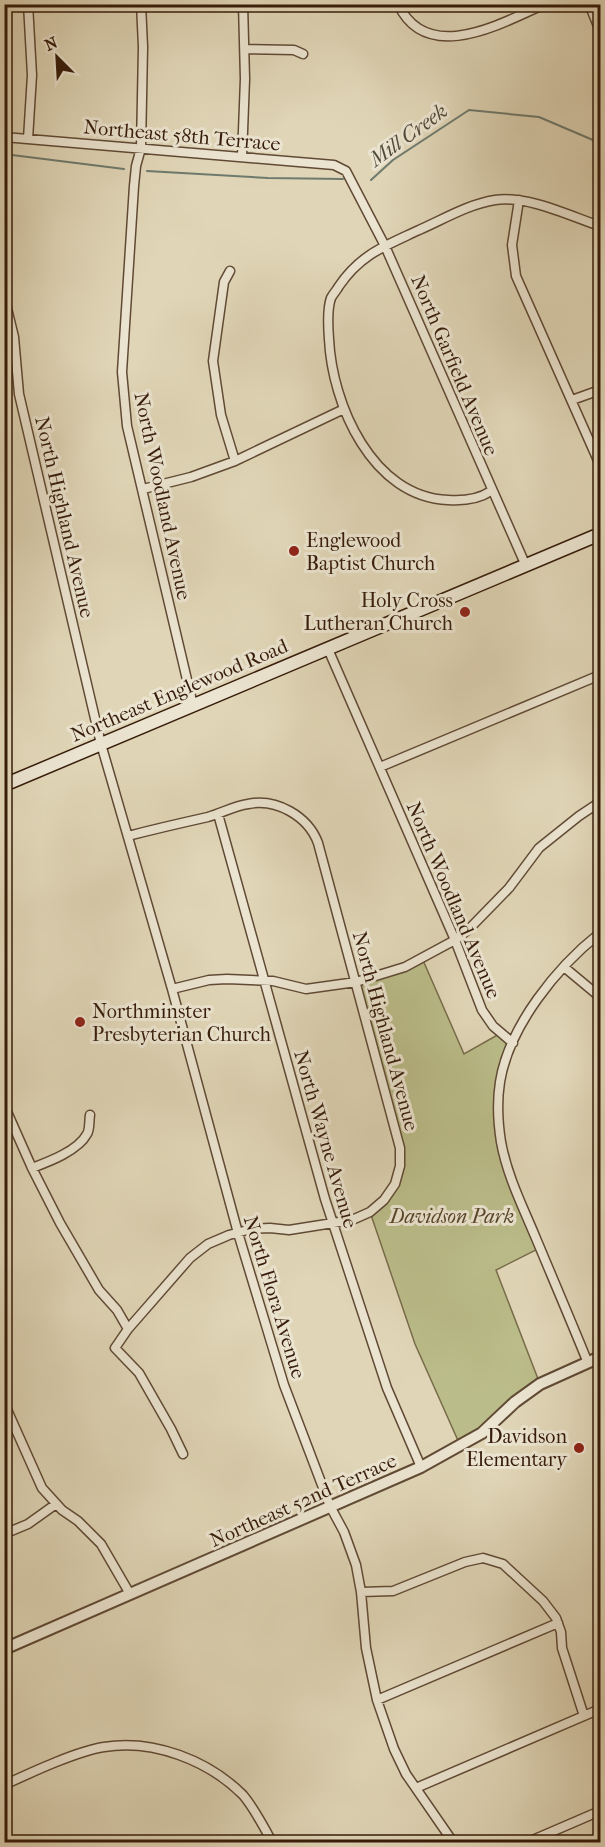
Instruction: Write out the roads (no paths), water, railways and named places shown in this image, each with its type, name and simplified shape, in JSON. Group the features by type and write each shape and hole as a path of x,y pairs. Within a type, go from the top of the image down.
{"main road":[{"name":"Northeast Englewood Road","path":"4,784 600,534"}],"street":[{"path":"28,4 32,75 28,139"},
{"name":"North Woodland Avenue","path":"141,4 143,47 141,148 134,186 122,372 127,426 193,705"},
{"path":"242,157 245,49 243,4"},
{"path":"398,4 413,25 430,34 440,36 468,35 486,30 545,4"},
{"path":"517,4 521,15"},
{"path":"589,4 600,31"},
{"path":"245,49 294,50 303,54"},
{"name":"Northeast 58th Terrace","path":"4,137 334,165 343,168 350,178"},
{"name":"North Garfield Avenue","path":"350,178 385,246 526,566"},
{"path":"519,200 512,245 516,276 600,465"},
{"path":"491,491 475,498 453,500 432,498 407,490 369,454 359,440 338,392 329,352 331,298 358,262 385,246 486,202 519,200 600,226"},
{"path":"230,271 224,282 213,361 221,415 235,461"},
{"name":"North Highland Avenue","path":"4,296 14,337 19,394 101,744"},
{"path":"573,400 600,390"},
{"path":"142,489 191,477 235,461 344,409"},
{"name":"North Woodland Avenue","path":"328,649 455,940 482,1010 493,1026 513,1043"},
{"path":"380,767 600,675"},
{"name":"North Flora Avenue","path":"101,744 172,989 238,1233 284,1385 330,1506 344,1532 356,1565 362,1592 366,1648 377,1700 394,1749 406,1774 453,1842"},
{"name":"North Highland Avenue","path":"183,1454 139,1373 116,1348 128,1329 197,1252 220,1238 261,1228 289,1230 361,1217 378,1207 390,1192 400,1166 398,1139 318,843 311,829 300,818 279,807 261,802 246,804 218,814"},
{"path":"172,989 209,980 263,980 306,988 356,982 405,967 455,940 480,920 499,900 539,848 600,802"},
{"path":"128,836 218,814"},
{"name":"North Wayne Avenue","path":"218,814 333,1222 387,1388 421,1467"},
{"path":"588,1363 511,1180 501,1141 498,1103 500,1080 513,1043 531,1008 564,967 600,933"},
{"path":"564,967 600,997"},
{"path":"4,1105 32,1168 80,1259 99,1290 117,1310 128,1329"},
{"path":"32,1168 61,1156 75,1146 87,1134 90,1115"},
{"name":"Northeast 52nd Terrace","path":"4,1650 421,1467 482,1433 515,1402 540,1384 600,1358"},
{"path":"4,1403 7,1417 42,1488 56,1504 84,1526 101,1544 130,1594"},
{"path":"4,1534 28,1524 56,1504"},
{"path":"362,1592 393,1591 465,1562 483,1558 503,1564 543,1601 558,1623 562,1648 584,1716"},
{"path":"377,1700 558,1623"},
{"path":"416,1788 600,1709"},
{"path":"4,1785 103,1747 138,1746 172,1752 203,1764 243,1796 272,1842"},
{"path":"528,1842 600,1811"}],"waterway":[{"name":"Mill Creek","path":"371,180 393,160 469,110 539,117 600,143"},
{"name":"Mill Creek","path":"4,154 124,169"},
{"name":"Mill Creek","path":"147,171 268,178 343,179"}],"place":[{"name":"Englewood Baptist Church","path":"294,551"},
{"name":"Holy Cross Lutheran Church","path":"465,612"},
{"name":"Northminster Presbyterian Church","path":"80,1022"},
{"name":"Davidson Elementary","path":"579,1448"}],"park label":[{"name":"Davidson Park","path":"452,1216"}]}
